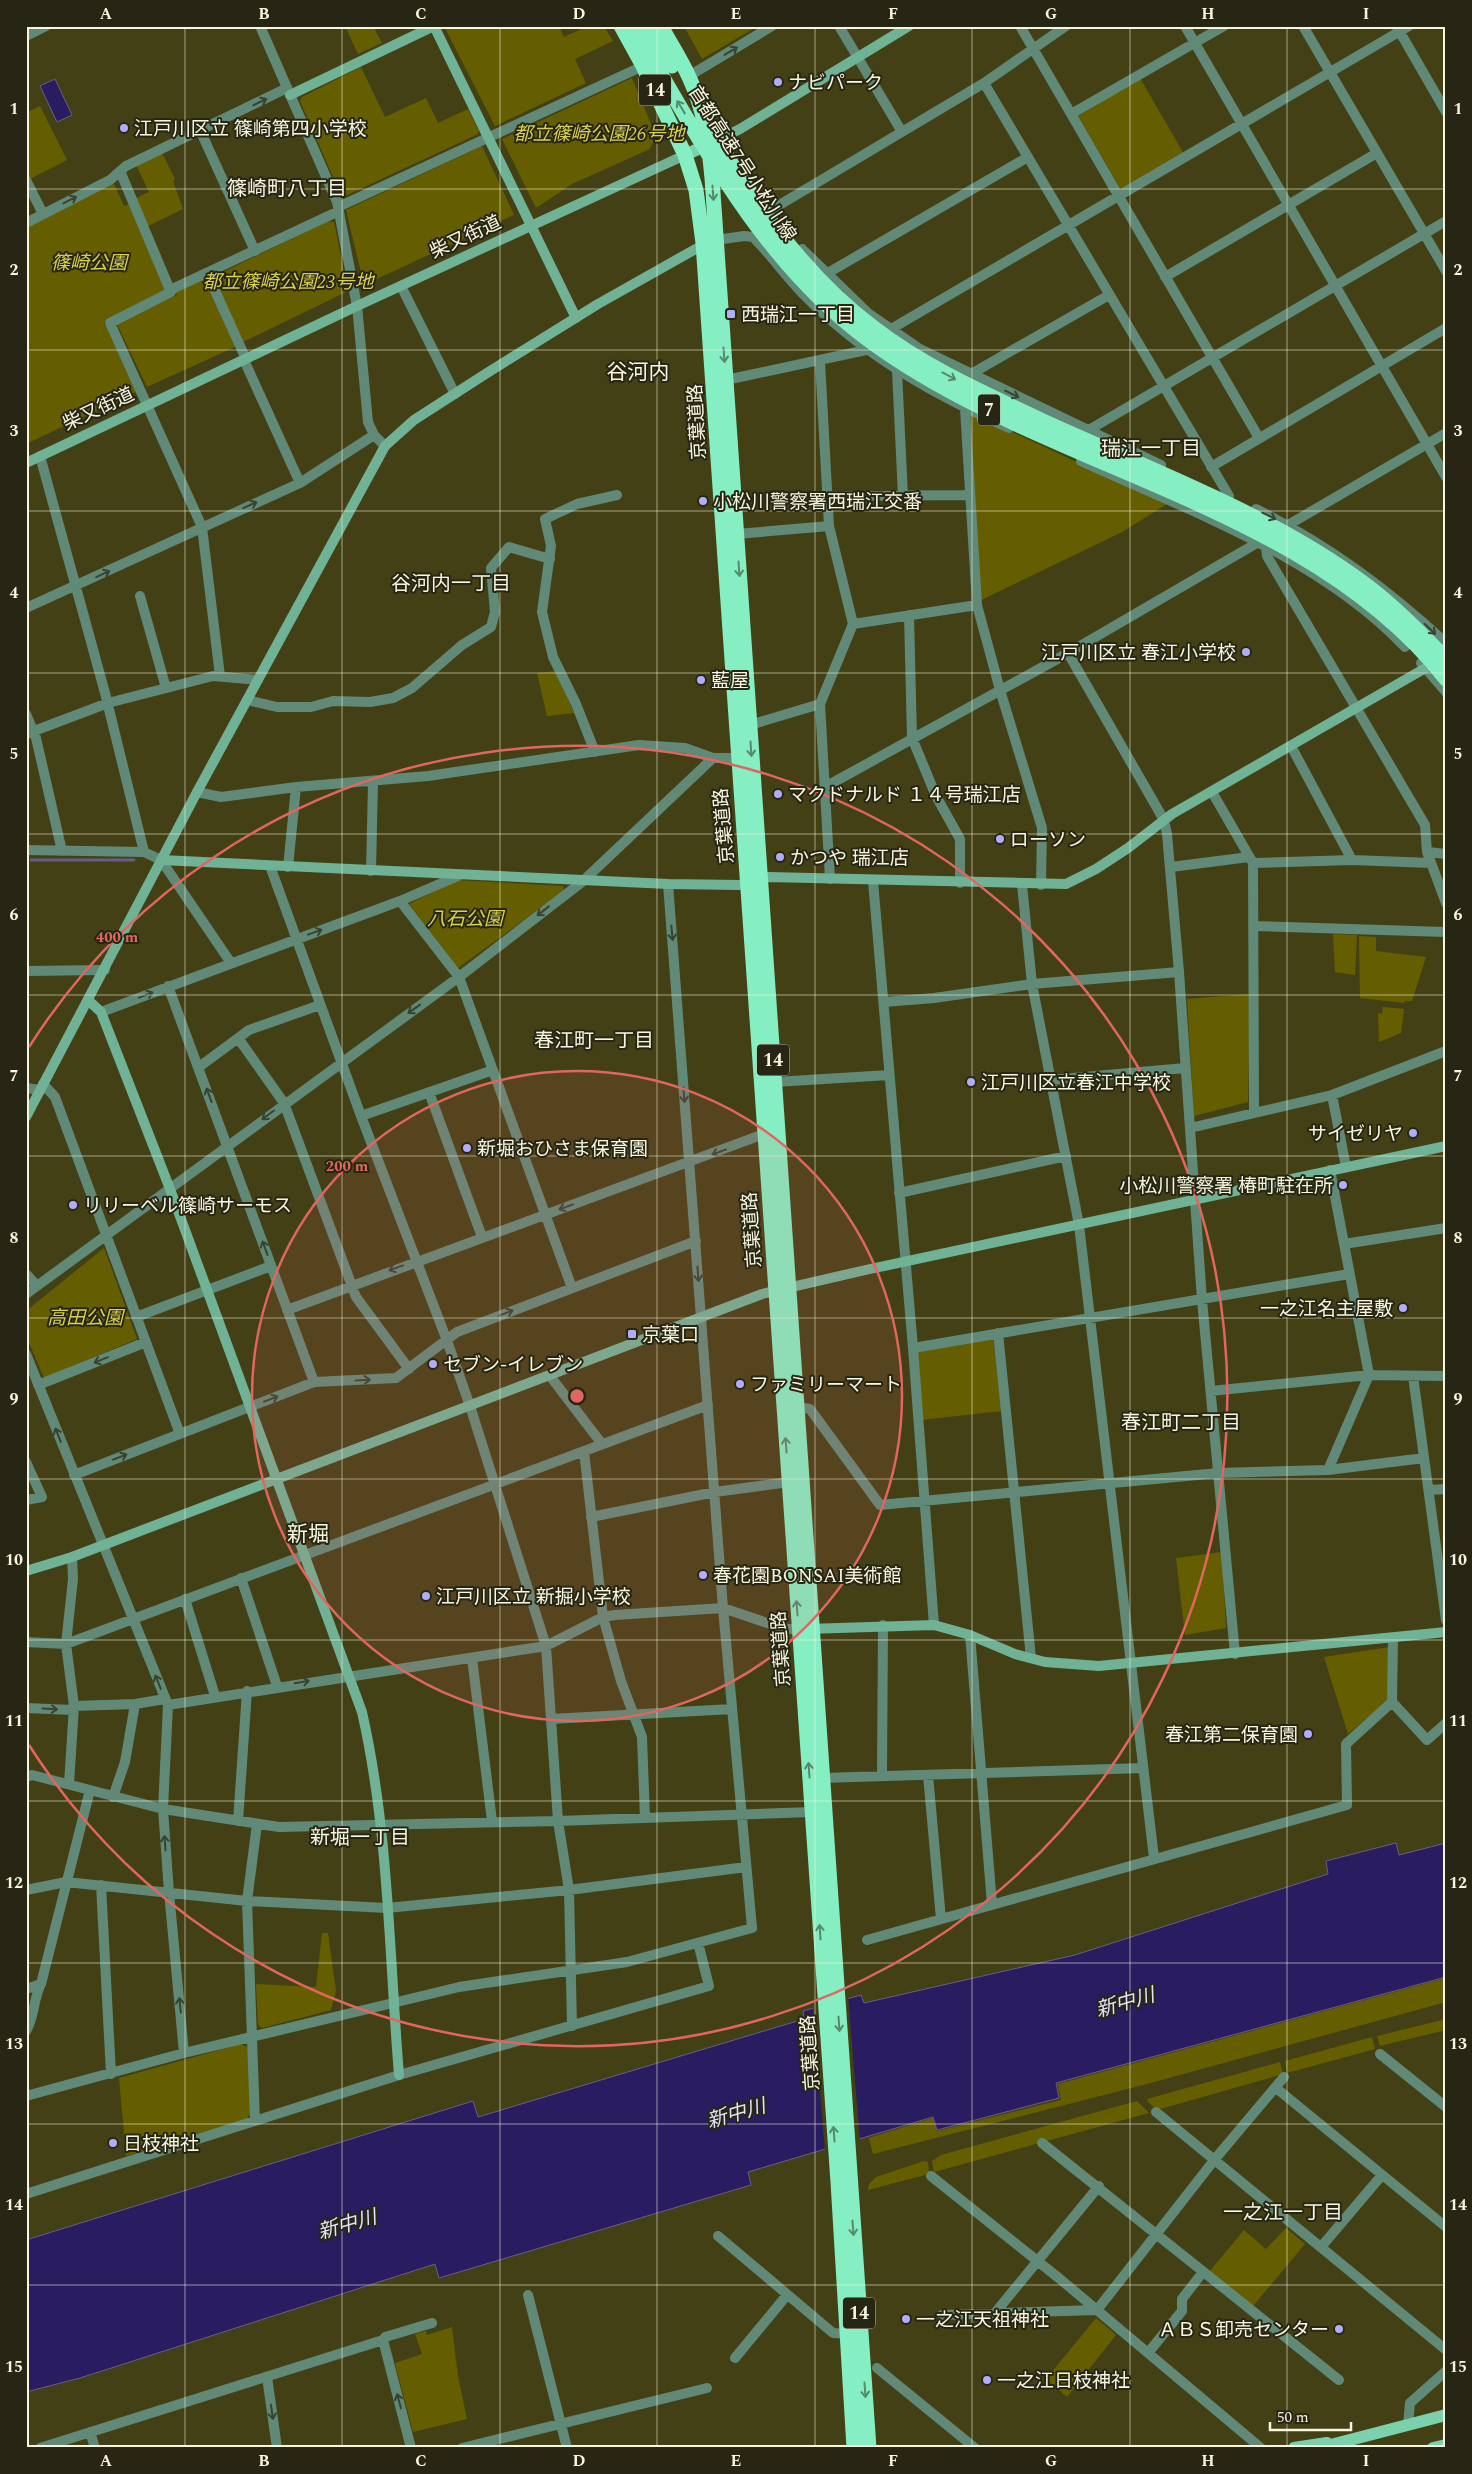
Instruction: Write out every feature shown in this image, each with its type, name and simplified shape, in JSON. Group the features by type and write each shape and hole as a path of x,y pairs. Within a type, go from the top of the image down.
{"highway":[{"name":"京葉道路","path":"621,26 644,66 685,155 696,190 709,242 726,380 750,725 764,1134 796,1407 812,1812 830,1978"},
{"name":"首都高速7号小松川線","path":"633,26 722,174 762,234 808,288 859,332 898,360 966,399 1204,508 1314,566 1344,586 1390,622 1420,650 1446,680"},
{"name":"首都高速7号小松川線","path":"648,26 733,166 771,224 817,278 873,328 905,350 972,388 1213,498 1285,534 1350,574 1378,594 1446,658"},
{"name":"京葉道路","path":"661,26 689,76 709,144 709,242 715,400 737,758 754,881 774,1082 789,1482 822,1778 830,1978 844,2181 869,2448"},
{"name":"京葉道路","path":"844,2181 847,2334 854,2448"}],"main road":[{"name":"柴又街道","path":"685,155 709,144"},
{"path":"1319,2448 1446,2415"},
{"path":"1294,2448 1350,2440"},
{"path":"1433,2448 1446,2445"}],"street":[{"path":"26,36 46,26"},
{"path":"260,26 338,209 357,306 368,422 374,435 385,446"},
{"path":"26,223 110,180 126,166 200,130 434,26 576,318"},
{"path":"689,76 772,26"},
{"path":"839,26 902,132"},
{"name":"柴又街道","path":"709,144 740,129 909,26"},
{"path":"1020,26 1259,438"},
{"path":"771,210 984,83 1066,26"},
{"path":"1185,26 1446,477"},
{"path":"1071,114 1224,26"},
{"path":"1303,26 1446,271"},
{"path":"891,329 1330,73 1398,29 1409,26"},
{"path":"1398,29 1446,112"},
{"path":"220,676 202,527 110,323 171,292 170,290 255,251 338,209 644,66"},
{"path":"984,83 1228,496"},
{"path":"200,130 255,251"},
{"path":"709,144 742,171 805,253 826,274 868,313 920,349 1087,431 1288,525 1358,568 1390,593 1446,643"},
{"path":"1166,277 1376,153"},
{"name":"柴又街道","path":"26,463 357,306 685,155"},
{"path":"826,274 1028,157"},
{"path":"120,171 170,290"},
{"path":"26,180 43,214"},
{"path":"1087,431 1446,221"},
{"path":"26,1117 89,1001 197,792 385,446 414,420 576,318 709,242 744,236 752,237 804,296 866,350 897,371 965,409 1257,543 1310,573 1370,615 1426,668 1446,692"},
{"path":"207,273 300,483"},
{"path":"401,286 456,394"},
{"path":"971,374 1109,295"},
{"path":"1211,467 1446,328"},
{"path":"726,380 866,350"},
{"path":"820,361 829,526 853,624 820,704 830,879"},
{"path":"897,371 903,496"},
{"path":"965,409 977,605 1000,690 1042,828 1041,885"},
{"path":"1288,525 1446,433"},
{"path":"26,608 300,483 374,435"},
{"path":"40,456 108,703 144,852"},
{"path":"595,752 576,704 553,657 543,617 551,546 545,519 577,504 617,495"},
{"path":"827,496 969,495"},
{"path":"737,534 829,526"},
{"path":"825,788 1068,653 1257,543"},
{"path":"248,700 278,708 311,707 333,701 370,702 393,698 412,688 462,645 491,627 495,612 491,568 509,547 550,559"},
{"path":"1266,548 1267,556 1425,825 1427,852 1446,903"},
{"path":"140,596 166,688"},
{"path":"853,624 977,605"},
{"path":"909,615 912,738 936,796 960,839 960,883"},
{"path":"1068,653 1164,820 1171,867 1202,1300 1235,1654"},
{"path":"26,850 144,852 161,860 582,882 668,884 830,879 1054,886 1073,882 1128,848 1164,820 1446,658"},
{"path":"30,732 108,703 166,688 220,676 258,680"},
{"path":"750,725 820,704"},
{"path":"26,714 62,851"},
{"path":"197,792 222,797 296,787 373,782 428,776 639,745 665,745 685,748 713,758 737,758"},
{"path":"1291,746 1352,860"},
{"path":"26,1294 284,1103 459,977 582,882 713,758"},
{"path":"371,871 373,782"},
{"path":"288,867 296,787"},
{"path":"1212,792 1251,860 1254,1114"},
{"path":"1427,852 1446,854"},
{"path":"161,860 231,963"},
{"path":"1171,867 1251,860 1352,860 1431,863"},
{"path":"270,866 415,1261 446,1338 470,1406 546,1646 558,1821 569,1890 572,2026"},
{"path":"100,1012 400,901 458,876"},
{"path":"873,881 913,1348 934,1625"},
{"path":"26,2096 184,2053 393,2002 459,1987 627,1962 752,1928 723,1608 668,884"},
{"path":"1022,885 1032,984 1079,1225 1154,1858"},
{"path":"400,901 459,977 572,1288"},
{"path":"1253,926 1446,932"},
{"path":"26,971 105,970"},
{"path":"884,1002 934,998 1032,984 1179,972"},
{"path":"168,986 314,1382"},
{"path":"89,1001 100,1012 170,1189 205,1291 362,1712 371,1751 381,1825 399,2075"},
{"path":"199,1067 249,1030 320,1005"},
{"path":"238,1038 284,1103 356,1297 409,1369"},
{"path":"1190,1128 1332,1095 1446,1052"},
{"path":"1051,1080 1185,1068"},
{"path":"361,1116 493,1070"},
{"path":"774,1082 889,1075"},
{"path":"26,1088 42,1087 55,1097 180,1434"},
{"path":"429,1092 482,1237"},
{"path":"1332,1095 1346,1167"},
{"path":"287,1310 352,1284 690,1163 764,1134"},
{"path":"26,1571 72,1557 701,1318 783,1289 1446,1146"},
{"path":"899,1193 1066,1156"},
{"path":"1328,1470 1368,1375 1330,1170"},
{"path":"1344,1244 1446,1228"},
{"path":"74,1475 314,1382 396,1378 446,1338 696,1240"},
{"path":"136,1317 271,1266"},
{"path":"26,1274 37,1286"},
{"path":"913,1348 1349,1274"},
{"path":"998,1334 1031,1658"},
{"path":"38,1384 146,1342"},
{"path":"26,1354 166,1702 163,1809 168,1892 184,2053"},
{"path":"1211,1391 1368,1375 1446,1376"},
{"path":"550,1376 602,1444"},
{"path":"1413,1376 1446,1620"},
{"path":"26,1642 66,1644 708,1404"},
{"path":"796,1407 810,1409 880,1505 1218,1473 1328,1470 1424,1458"},
{"path":"584,1451 603,1617 642,1737 645,1818"},
{"path":"26,1462 42,1497 26,1500"},
{"path":"591,1517 715,1492 789,1482"},
{"path":"1429,1490 1446,1489"},
{"path":"70,1784 74,1708 66,1644 73,1578 72,1557"},
{"path":"241,1578 277,1686"},
{"path":"185,1599 215,1696"},
{"path":"26,1708 74,1708 166,1702 215,1696 546,1646 603,1617 723,1608 785,1629 934,1625 970,1635 1000,1649 1063,1665 1099,1666 1446,1632"},
{"path":"882,1776 883,1625"},
{"path":"970,1635 992,1904"},
{"path":"1393,1638 1392,1702 1427,1740 1446,1723"},
{"path":"472,1658 492,1821"},
{"path":"238,1821 247,1691"},
{"path":"867,1940 1347,1805 1346,1744 1392,1702"},
{"path":"114,1796 124,1762 135,1704"},
{"path":"551,1719 634,1716 732,1709"},
{"path":"822,1778 1143,1768"},
{"path":"928,1775 941,1919"},
{"path":"26,1777 32,1776 70,1784 163,1809 257,1824 307,1828 812,1812"},
{"path":"26,2031 32,2022 34,1996 41,1984 90,1790"},
{"path":"255,2121 247,1901 257,1824"},
{"path":"26,1890 66,1882 247,1901 387,1908 569,1890 746,1867"},
{"path":"101,1885 110,2074"},
{"path":"26,2194 399,2075 709,1986 698,1943"},
{"path":"26,1988 41,1984"},
{"path":"1380,2054 1446,2107"},
{"path":"1097,2310 1215,2159 1284,2077"},
{"path":"1276,2088 1446,2227"},
{"path":"1156,2112 1446,2350"},
{"path":"1042,2143 1099,2186 1155,2234 1339,2380"},
{"path":"1322,2247 1382,2175"},
{"path":"931,2176 1038,2261 1261,2448"},
{"path":"995,2313 1099,2186"},
{"path":"718,2236 833,2333 847,2334"},
{"path":"1148,2353 1182,2311 1182,2299 1203,2272"},
{"path":"528,2295 567,2448"},
{"path":"735,2358 787,2295"},
{"path":"942,2315 1097,2310"},
{"path":"40,2448 432,2323"},
{"path":"383,2340 411,2448"},
{"path":"878,2368 975,2448"},
{"path":"1408,2425 1410,2402 1446,2371"},
{"path":"267,2377 277,2448"},
{"path":"462,2448 707,2388"},
{"path":"90,2432 94,2448"}],"green space":[{"path":"345,26 373,26 382,43 358,54"},
{"path":"448,26 559,26 564,37 588,26 604,26 613,41 575,59 586,83 495,126 445,28"},
{"path":"684,26 758,26 702,59"},
{"path":"361,67 385,117 426,98 438,123 468,109 479,131 478,134 343,197 300,101 302,97"},
{"name":"都立篠崎公園26号地","path":"632,78 656,136 650,149 572,184 536,208 502,139"},
{"path":"1140,78 1184,154 1122,191 1078,116"},
{"path":"40,106 67,160 30,179 26,172 26,113"},
{"path":"482,146 514,215 364,285 346,210"},
{"name":"篠崎公園","path":"162,153 175,179 173,181 183,209 148,226 136,198 149,192 136,165"},
{"name":"篠崎公園","path":"114,184 124,206 130,204 167,290 104,322 136,392 26,444 26,227"},
{"name":"都立篠崎公園23号地","path":"328,221 334,222 348,291 243,342 214,280 215,276"},
{"name":"篠崎公園","path":"204,278 237,346 147,387 117,324 177,295 175,291"},
{"path":"967,411 1167,504 1122,532 979,601"},
{"path":"555,671 574,713 547,716 537,673"},
{"name":"八石公園","path":"457,880 563,886 564,891 458,968 409,904"},
{"path":"1333,934 1357,935 1355,975 1335,972"},
{"path":"1359,936 1376,937 1376,951 1426,957 1412,1001 1405,1001 1404,1003 1360,998"},
{"path":"1250,994 1248,1102 1194,1116 1187,999"},
{"path":"1383,1007 1404,1009 1401,1033 1379,1042 1378,1013 1382,1014"},
{"name":"高田公園","path":"104,1248 137,1339 44,1378 26,1336 26,1311"},
{"path":"993,1337 1002,1411 921,1420 916,1350"},
{"path":"1222,1552 1226,1628 1185,1635 1176,1558"},
{"path":"1390,1647 1388,1700 1348,1734 1324,1657"},
{"path":"322,1933 328,1933 336,1991 331,2010 262,2028 258,2025 256,1984 316,1987"},
{"path":"1446,1978 1446,2002 1147,2084 873,2154 869,2138 933,2118 937,2131 1061,2100 1058,2084"},
{"path":"1446,2019 1446,2030 1380,2046 1377,2036"},
{"path":"1372,2037 1375,2049 1287,2073 1285,2061"},
{"path":"241,2044 249,2048 251,2111 247,2119 126,2156 119,2078"},
{"path":"1280,2062 1283,2074 1157,2110 1147,2099"},
{"path":"1137,2101 1149,2113 934,2172 932,2161 941,2155"},
{"path":"924,2161 928,2162 929,2174 868,2190 869,2184 876,2177"},
{"path":"1286,2228 1305,2244 1253,2306 1209,2272 1244,2230 1266,2249"},
{"path":"1096,2318 1116,2335 1067,2397 1046,2379"},
{"path":"452,2327 458,2376 467,2419 413,2432 395,2363 422,2354 415,2334 426,2331 427,2335"}],"water":[{"path":"55,79 72,115 57,122 40,86"},
{"name":"新中川","path":"1396,1843 1399,1855 1446,1843 1446,1977 1056,2083 1059,2098 937,2130 933,2117 748,2172 751,2185 439,2278 435,2264 80,2378 26,2392 26,2240 473,2101 478,2117 804,2019 803,2011 861,1995 864,2003 1075,1955 1328,1874 1326,1861"}],"pier":[{"path":"848,1996 860,2141 825,2152 813,2006"}],"waterway":[{"path":"31,860 134,860"}],"place":[{"name":"ナビパーク","path":"778,82"},
{"name":"江戸川区立 篠崎第四小学校","path":"124,128"},
{"name":"西瑞江一丁目","path":"731,314"},
{"name":"小松川警察署西瑞江交番","path":"703,501"},
{"name":"江戸川区立 春江小学校","path":"1246,652"},
{"name":"藍屋","path":"701,680"},
{"name":"マクドナルド １４号瑞江店","path":"778,794"},
{"name":"ローソン","path":"1000,839"},
{"name":"かつや 瑞江店","path":"780,857"},
{"name":"江戸川区立春江中学校","path":"971,1082"},
{"name":"サイゼリヤ","path":"1413,1133"},
{"name":"新堀おひさま保育園","path":"467,1148"},
{"name":"小松川警察署 椿町駐在所","path":"1343,1185"},
{"name":"リリーベル篠崎サーモス","path":"73,1205"},
{"name":"一之江名主屋敷","path":"1403,1308"},
{"name":"京葉口","path":"632,1334"},
{"name":"セブン-イレブン","path":"433,1364"},
{"name":"ファミリーマート","path":"740,1384"},
{"name":"春花園BONSAI美術館","path":"703,1575"},
{"name":"江戸川区立 新掘小学校","path":"426,1596"},
{"name":"春江第二保育園","path":"1308,1734"},
{"name":"日枝神社","path":"113,2143"},
{"name":"一之江天祖神社","path":"906,2319"},
{"name":"ＡＢＳ卸売センター","path":"1339,2329"},
{"name":"一之江日枝神社","path":"987,2380"}],"district":[{"name":"篠崎町八丁目","path":"287,188"},
{"name":"谷河内","path":"638,372"},
{"name":"瑞江一丁目","path":"1151,448"},
{"name":"谷河内一丁目","path":"451,583"},
{"name":"春江町一丁目","path":"594,1040"},
{"name":"春江町二丁目","path":"1181,1422"},
{"name":"新堀","path":"308,1534"},
{"name":"新堀一丁目","path":"360,1837"},
{"name":"一之江一丁目","path":"1283,2212"}]}
